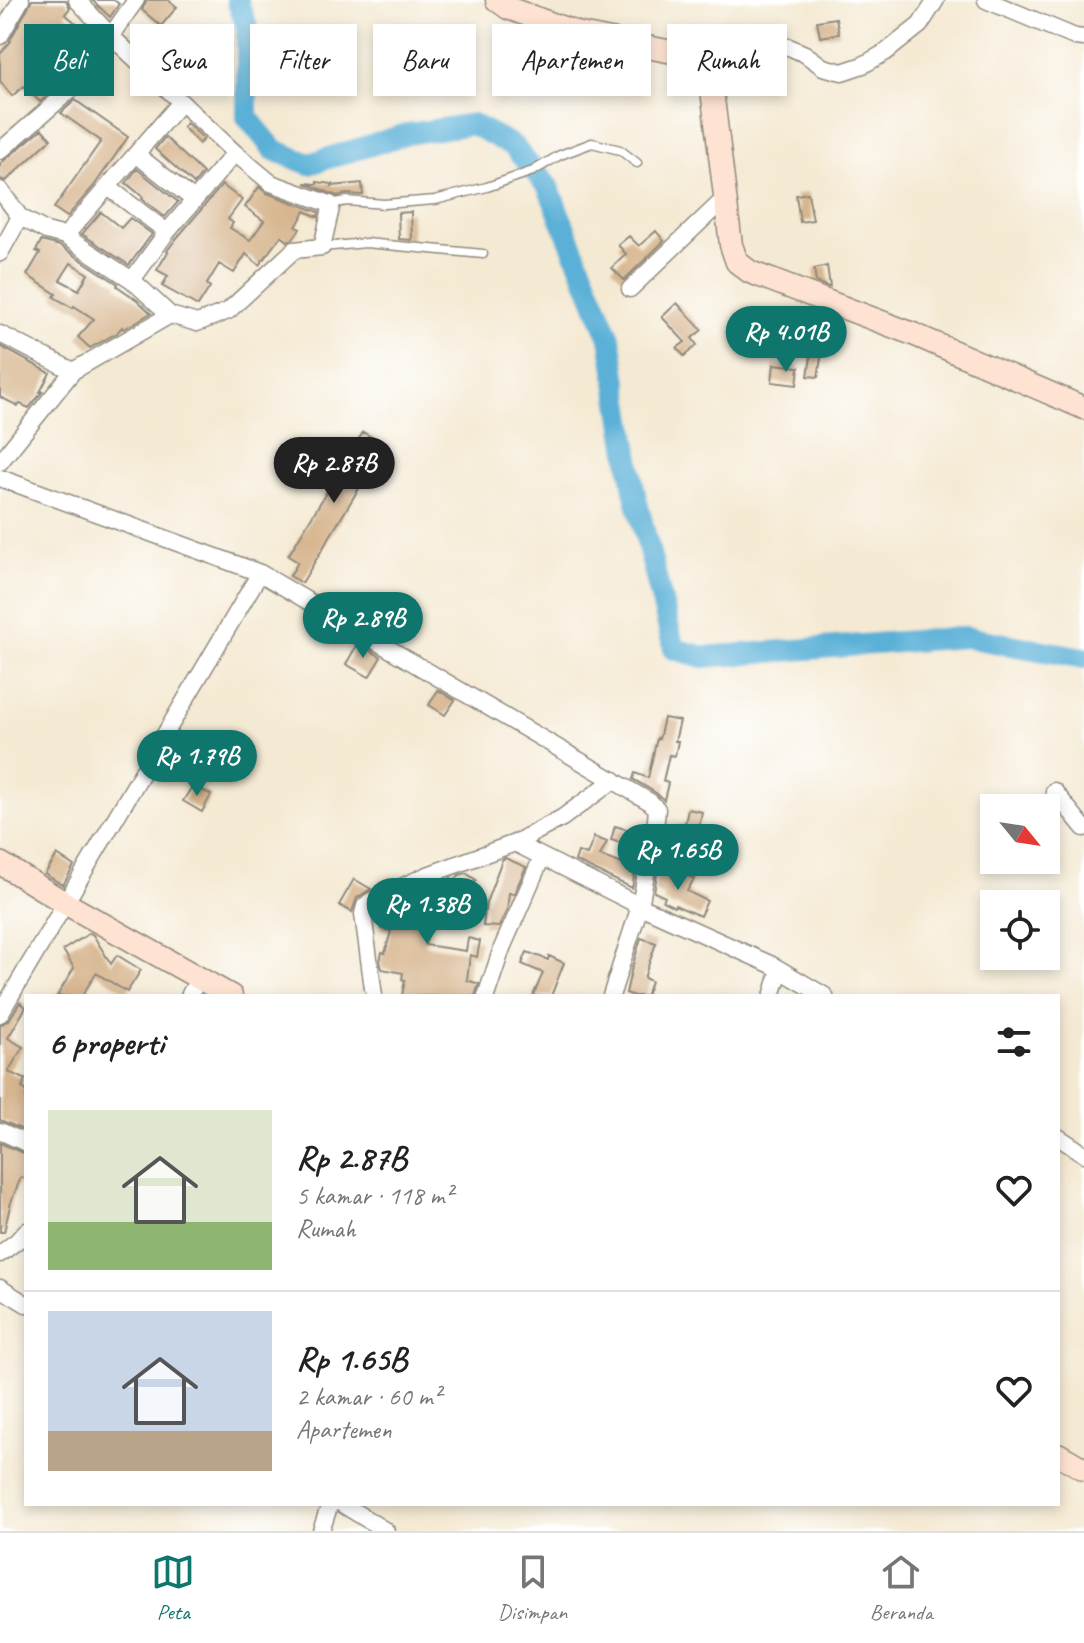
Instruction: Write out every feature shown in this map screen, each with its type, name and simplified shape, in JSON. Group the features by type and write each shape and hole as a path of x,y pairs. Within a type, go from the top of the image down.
{"main road":[{"path":"497,0 508,8 580,34 667,51"},
{"path":"713,96 731,245 737,262 750,272 913,334 1084,408"},
{"path":"0,863 194,987 223,994"},
{"path":"1060,1455 1084,1469"}],"street":[{"path":"0,36 21,0"},
{"path":"77,0 100,24"},
{"path":"114,32 136,0"},
{"path":"787,47 805,54 823,67 842,72 886,52 920,25 936,0"},
{"path":"986,0 1084,38"},
{"path":"0,190 20,217 46,231 65,236 132,280 170,315 197,323 228,311 294,250 322,247 330,204 271,183 114,39"},
{"path":"0,151 63,96"},
{"path":"65,236 181,102"},
{"path":"132,280 167,232 235,153"},
{"path":"137,155 194,200"},
{"path":"108,187 167,232"},
{"path":"630,289 725,198"},
{"path":"0,253 20,217"},
{"path":"0,462 73,371 170,315"},
{"path":"0,334 73,371"},
{"path":"0,478 260,573 650,802 657,809 640,906 612,994"},
{"path":"0,1014 260,573"},
{"path":"374,994 363,914 365,906 425,876 515,843 562,818 614,780"},
{"path":"1054,791 1084,828"},
{"path":"515,843 640,906 780,970 822,994"},
{"path":"487,994 502,948 542,857"},
{"path":"773,994 780,970"},
{"path":"0,1131 24,1142"},
{"path":"1060,1138 1084,1154"},
{"path":"0,1254 24,1233"},
{"path":"0,1288 24,1303"},
{"path":"321,1531 329,1506"},
{"path":"345,1506 386,1531"}],"lane":[{"path":"330,204 435,200 533,171 560,155 592,143 620,150 637,163"},
{"path":"322,247 366,243 483,254"}],"building":[{"path":"32,0 66,0 70,8 65,14 77,24 24,24 24,86 12,96 0,81 0,54"},
{"path":"92,0 114,0 119,4 110,17"},
{"path":"147,0 168,0 177,7 163,24 142,10"},
{"path":"836,18 839,34 820,37 817,21"},
{"path":"75,100 128,137 94,186 67,217 54,208 101,141 61,113"},
{"path":"187,123 204,139 199,144 183,127"},
{"path":"42,129 51,139 6,181 0,179 0,164"},
{"path":"165,137 203,173 194,184 155,149"},
{"path":"137,169 178,202 165,217 126,183"},
{"path":"305,183 332,186 362,183 363,195 337,196"},
{"path":"222,185 242,200 228,219 233,223 230,228 250,240 264,221 245,207 259,187 267,193 319,212 318,217 305,211 296,227 300,229 293,239 288,241 281,236 259,265 246,254 234,273 219,264 198,306 162,286 168,276 157,270 176,239"},
{"path":"808,193 813,220 800,222 796,195"},
{"path":"101,212 121,228 130,218 152,234 129,265 82,234"},
{"path":"411,212 412,240 399,239 398,213"},
{"path":"656,231 664,241 624,280 612,268 626,254 618,245 629,236 639,246"},
{"path":"41,241 60,246 118,284 151,313 90,348 78,337 94,319 54,297 56,294 27,275 40,253 36,251","holes":["71,263 88,274 79,290 60,280"]},
{"path":"827,266 830,287 816,282 814,269"},
{"path":"677,303 702,330 692,338 697,345 684,356 677,348 685,342 662,317"},
{"path":"0,346 50,373 42,392 29,408 0,397"},
{"path":"812,350 822,352 818,377 808,376"},
{"path":"774,364 799,367 797,385 772,382"},
{"path":"363,432 385,445 302,583 290,576 298,562 288,556"},
{"path":"358,643 381,657 369,677 346,664"},
{"path":"438,690 455,700 445,715 429,705"},
{"path":"664,718 680,721 675,756 669,755 663,781 668,783 664,800 633,779 635,773 648,778"},
{"path":"193,785 211,795 202,812 183,801"},
{"path":"688,809 702,812 697,837 672,834 678,825 685,824"},
{"path":"615,826 642,834 632,888 575,861 578,852 587,855 594,837 607,842 600,856 625,865 634,847 611,840"},
{"path":"57,855 74,866 63,885 45,874"},
{"path":"505,858 526,867 514,894 509,893 507,910 499,927 483,926 486,903"},
{"path":"658,868 679,877 682,872 694,879 687,891 707,901 700,916 674,907 663,901 665,897 654,892"},
{"path":"466,873 476,880 455,905 442,896 426,929 429,930 425,945 466,951 468,938 480,941 477,957 470,955 467,980 479,984 476,994 402,994 403,973 382,969 380,961 391,931 381,929 385,906 401,899 411,902 417,892 427,887 440,894 451,878 455,881 459,875"},
{"path":"354,879 371,889 357,898 352,912 339,905"},
{"path":"90,933 111,964 117,955 141,970 127,992 96,973 83,994 58,994 74,968 63,950"},
{"path":"641,938 656,943 644,978 651,981 647,994 626,993"},
{"path":"527,952 548,960 549,956 564,963 552,994 534,994 543,973 522,964"},
{"path":"20,1002 24,1010 8,1038 23,1047 8,1072 24,1079 24,1130 0,1120 0,1025 9,1020"},
{"path":"0,1143 24,1153 24,1178 21,1177 11,1202 4,1232 0,1232"}],"waterway":[{"path":"237,0 247,26 247,117 274,150 309,164 407,134 472,124 513,146 548,187 610,338 634,490 674,649 704,657 965,637 1084,658"}]}
